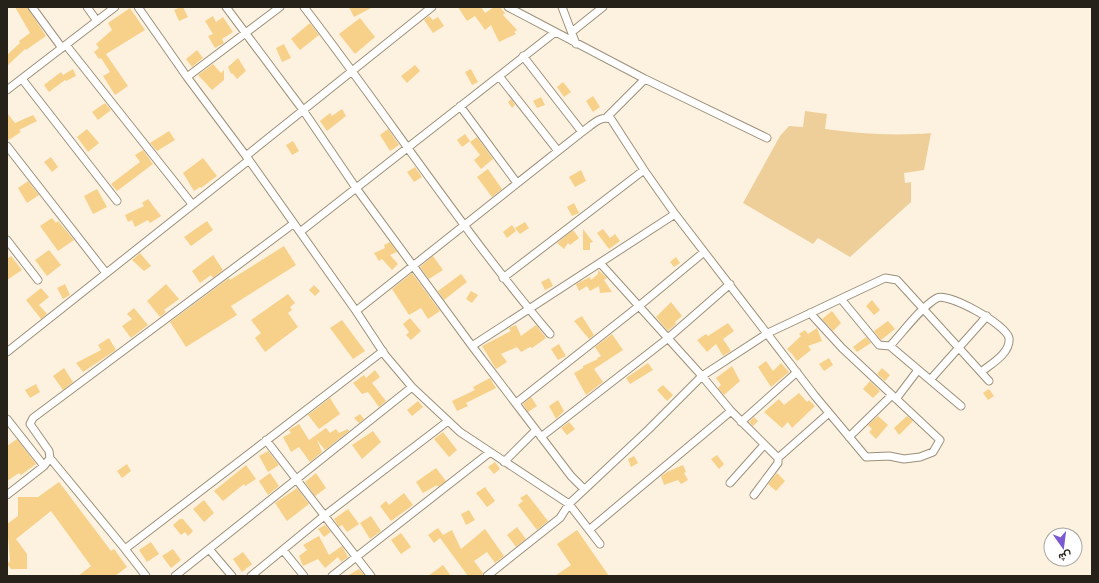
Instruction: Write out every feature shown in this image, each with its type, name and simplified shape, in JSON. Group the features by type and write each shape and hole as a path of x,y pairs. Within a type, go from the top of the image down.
{"street":[{"path":"32,7 192,204"},
{"path":"87,7 97,21"},
{"path":"7,90 115,7"},
{"path":"226,7 303,110 356,188 472,346 570,476 584,490"},
{"path":"187,77 280,7"},
{"path":"304,7 353,70 464,226 503,278 550,334"},
{"path":"7,352 192,204 303,110 432,7"},
{"path":"508,7 645,79 767,138"},
{"path":"562,7 573,31 576,44"},
{"path":"573,31 603,7"},
{"path":"140,8 187,77 247,158 356,311 382,351 412,388 448,421 489,453 569,504 600,544"},
{"path":"300,232 554,32"},
{"path":"523,56 582,132"},
{"path":"499,76 558,151"},
{"path":"22,79 117,201"},
{"path":"356,311 582,132 601,118 607,117 645,79"},
{"path":"460,106 518,183"},
{"path":"607,117 611,119 644,170 704,252 829,413 866,456 889,456 904,459 920,457 933,452 940,440 842,348 810,313"},
{"path":"7,146 106,273"},
{"path":"503,278 644,170"},
{"path":"472,346 675,214"},
{"path":"146,576 50,458 49,451 30,424 33,418 294,224"},
{"path":"7,240 38,280"},
{"path":"516,403 639,306 704,252"},
{"path":"600,263 702,376 730,411 778,458"},
{"path":"487,576 560,518 569,504 649,430 702,376 768,333 885,278 897,280 989,381"},
{"path":"541,437 667,339 730,284"},
{"path":"890,346 924,310 938,298 943,297 986,316 1002,328 1009,339 1008,347 1004,353 981,372"},
{"path":"841,299 879,345 890,346 961,406"},
{"path":"930,380 959,349 986,316"},
{"path":"125,549 382,351"},
{"path":"849,437 894,397 918,370"},
{"path":"741,422 797,372"},
{"path":"175,576 412,388"},
{"path":"589,530 730,411"},
{"path":"754,495 778,463 778,458 829,413"},
{"path":"7,419 44,466"},
{"path":"251,576 324,516 448,421"},
{"path":"504,462 536,430"},
{"path":"266,440 371,576"},
{"path":"730,483 764,445"},
{"path":"332,576 489,453"},
{"path":"7,495 44,466 50,458"},
{"path":"209,549 232,576"},
{"path":"283,550 304,576"}],"shaded area":[{"path":"805,111 827,114 825,129 878,134 931,133 924,170 904,173 905,183 911,182 911,202 850,257 818,238 813,244 743,203 780,136 789,126 803,127"}],"building":[{"path":"15,7 27,7 46,36 26,50 25,49 7,66 7,55 20,43 19,41 30,33"},
{"path":"183,7 188,17 179,21 174,10"},
{"path":"349,7 373,7 354,17"},
{"path":"458,7 481,7 485,13 494,7 500,7 505,13 503,15 517,30 514,32 516,34 499,42 491,25 485,30 475,16 467,21"},
{"path":"130,8 145,30 106,54 128,86 115,95 103,76 110,72 101,58 99,59 94,52 99,48 96,44 112,30 108,23"},
{"path":"213,16 216,22 223,17 233,32 222,39 224,43 215,48 208,36 213,34 205,21"},
{"path":"429,16 433,20 438,17 444,26 433,33 424,20"},
{"path":"360,18 375,37 355,54 339,34"},
{"path":"310,23 319,35 300,50 291,39"},
{"path":"284,44 291,58 282,62 276,48"},
{"path":"197,50 203,58 192,67 186,59"},
{"path":"238,58 246,71 237,79 232,73 231,74 228,67"},
{"path":"213,64 221,73 224,70 224,80 212,90 198,75"},
{"path":"415,65 420,71 407,83 401,76"},
{"path":"73,69 76,76 66,81 65,80 49,92 44,85 61,72 63,75"},
{"path":"471,69 478,82 472,85 465,72"},
{"path":"563,82 571,92 564,97 557,87"},
{"path":"593,96 600,107 593,112 586,101"},
{"path":"541,97 545,105 537,108 533,101"},
{"path":"511,99 515,105 512,108 508,102"},
{"path":"105,103 111,110 98,120 92,112"},
{"path":"342,109 346,116 327,131 320,121 330,113 332,116"},
{"path":"7,113 15,123 33,115 37,121 19,130 21,132 7,141"},
{"path":"87,129 99,143 88,152 77,137"},
{"path":"388,129 399,145 390,151 380,135"},
{"path":"169,131 175,140 157,151 150,143"},
{"path":"465,134 470,141 462,147 457,140"},
{"path":"477,137 493,159 481,169 474,160 480,155 470,142"},
{"path":"293,141 299,151 292,155 286,145"},
{"path":"143,150 153,164 117,191 111,184 140,162 135,155"},
{"path":"51,157 58,167 52,172 44,162"},
{"path":"203,158 217,176 201,188 200,187 194,191 183,173"},
{"path":"415,167 422,177 414,182 407,172"},
{"path":"488,169 502,189 492,197 477,177"},
{"path":"581,170 586,181 575,187 569,177"},
{"path":"28,181 39,195 27,203 18,188"},
{"path":"97,189 107,207 93,214 84,196"},
{"path":"148,199 161,216 150,223 148,220 135,227 132,220 128,222 125,215 144,206 142,203"},
{"path":"574,203 579,213 572,216 567,207"},
{"path":"52,218 56,223 58,221 74,240 58,251 40,226"},
{"path":"207,221 213,230 191,246 184,237"},
{"path":"525,222 529,228 520,234 515,228"},
{"path":"512,225 516,231 507,238 503,232"},
{"path":"583,229 593,242 590,243 590,250 583,250"},
{"path":"603,229 610,238 615,234 620,241 609,249 597,233"},
{"path":"573,230 579,238 570,245 568,243 564,249 557,243"},
{"path":"390,242 397,252 390,255 398,264 392,270 382,259 379,261 374,253 385,248 384,245"},
{"path":"284,246 296,265 231,306 237,315 186,347 170,322 229,278 230,280"},
{"path":"49,250 61,265 47,276 35,260"},
{"path":"140,253 151,266 144,271 132,260"},
{"path":"213,255 223,270 213,278 211,275 200,283 192,271"},
{"path":"11,256 22,270 7,280 7,259"},
{"path":"433,256 443,270 429,279 420,267"},
{"path":"676,257 680,263 674,267 670,262"},
{"path":"598,270 607,278 604,280 612,292 600,293 599,286 590,291 587,286 579,291 576,284 590,277 591,280 598,274"},
{"path":"412,273 440,311 428,319 421,308 409,315 392,289"},
{"path":"461,274 467,282 444,300 438,291"},
{"path":"549,278 553,286 545,290 541,282"},
{"path":"65,284 70,295 63,299 57,288"},
{"path":"166,284 179,299 164,310 166,312 160,317 147,301"},
{"path":"314,285 320,291 315,296 309,290"},
{"path":"41,288 49,297 39,305 47,314 41,319 26,300"},
{"path":"471,291 478,295 472,303 466,299"},
{"path":"288,294 295,303 290,307 292,310 288,313 298,327 265,352 255,338 261,333 251,320"},
{"path":"872,300 880,310 874,315 866,306"},
{"path":"671,302 682,316 668,331 656,317"},
{"path":"134,308 148,325 131,338 122,326 132,319 127,314"},
{"path":"832,311 841,323 833,331 822,319"},
{"path":"582,316 594,335 589,339 574,321"},
{"path":"410,318 421,331 411,340 406,335 409,332 403,324"},
{"path":"342,320 365,351 353,359 330,328"},
{"path":"888,321 895,329 881,340 874,331"},
{"path":"728,323 734,331 723,339 731,351 723,356 716,344 707,352 697,340 706,334 708,336"},
{"path":"516,325 521,336 536,325 546,338 532,348 530,347 521,352 517,347 501,354 507,362 496,369 482,346 511,331 509,328"},
{"path":"817,328 822,341 808,346 811,350 797,361 787,349 801,336 799,334 805,330 808,334"},
{"path":"612,334 623,350 594,369 603,382 586,395 574,373 601,356 595,347"},
{"path":"866,337 871,343 857,352 853,347"},
{"path":"109,338 116,350 83,372 76,363 101,350 98,345"},
{"path":"559,344 566,356 558,360 551,349"},
{"path":"829,358 833,365 824,371 819,364"},
{"path":"766,361 773,371 781,363 789,372 771,387 758,367"},
{"path":"648,363 653,370 630,384 626,378"},
{"path":"732,366 740,381 724,395 718,388 721,385 716,378"},
{"path":"64,368 73,382 63,390 53,376"},
{"path":"882,368 890,375 885,381 877,374"},
{"path":"375,370 380,377 372,383 386,401 379,407 368,392 362,394 353,383 364,375 366,378"},
{"path":"490,378 496,388 466,403 468,406 457,411 452,401 475,390 473,387"},
{"path":"870,381 880,391 873,398 863,389"},
{"path":"36,384 40,392 30,398 25,390"},
{"path":"663,385 673,395 667,401 657,390"},
{"path":"989,389 994,396 988,400 983,393"},
{"path":"799,393 807,402 809,400 815,406 792,428 788,422 782,428 764,412 779,399 784,405"},
{"path":"531,397 537,406 528,412 523,404"},
{"path":"330,398 340,414 319,429 308,415"},
{"path":"558,400 564,411 556,419 549,406"},
{"path":"418,401 423,407 412,416 407,410"},
{"path":"360,414 364,419 359,423 354,418"},
{"path":"878,416 888,425 876,439 869,432 872,429 868,425"},
{"path":"907,416 913,421 899,435 894,428"},
{"path":"754,417 758,421 753,426 749,422"},
{"path":"569,422 575,429 567,435 561,428"},
{"path":"299,424 309,440 326,428 330,433 336,429 339,433 348,429 349,431 325,450 317,440 322,452 310,462 299,447 291,452 283,437 291,433 289,430"},
{"path":"373,431 381,442 362,459 352,445"},
{"path":"443,432 457,450 449,457 434,439"},
{"path":"17,439 36,464 21,475 19,473 7,481 7,446"},
{"path":"268,451 279,465 268,472 259,456"},
{"path":"717,455 724,464 719,469 711,459"},
{"path":"634,456 638,463 631,467 628,459"},
{"path":"495,462 500,469 494,474 488,467"},
{"path":"127,464 131,471 122,478 117,471"},
{"path":"246,465 256,479 245,486 244,484 223,501 214,491"},
{"path":"683,465 686,472 684,473 688,480 681,484 678,480 664,485 661,476"},
{"path":"436,468 446,481 438,487 437,485 423,493 416,482"},
{"path":"270,473 279,486 268,495 259,481"},
{"path":"316,473 326,488 315,496 305,482"},
{"path":"777,473 785,481 776,491 768,484"},
{"path":"59,482 111,551 114,549 127,567 115,576 78,576 91,566 51,511 16,539 27,554 27,569 11,569 7,564 10,561 7,524 18,516 18,497 38,497"},
{"path":"485,487 495,501 487,507 476,493"},
{"path":"297,488 309,504 287,521 275,503"},
{"path":"404,493 413,505 391,521 380,506 386,501 389,505"},
{"path":"527,494 548,521 537,530 518,505 523,501 520,498"},
{"path":"204,500 214,513 204,522 193,509"},
{"path":"348,509 359,524 347,532 342,525 339,527 334,519"},
{"path":"469,510 475,520 466,525 461,514"},
{"path":"371,516 381,531 370,539 360,523"},
{"path":"180,519 183,519 193,531 188,536 185,532 181,535 173,525"},
{"path":"325,525 331,532 324,537 318,529"},
{"path":"517,527 526,539 516,547 507,535"},
{"path":"438,528 443,535 452,530 461,549 485,529 504,556 495,563 487,552 474,561 483,573 482,576 468,576 440,538 434,543 428,535"},
{"path":"577,530 609,576 555,576 571,565 557,544"},
{"path":"401,533 411,547 401,554 391,540"},
{"path":"319,536 329,555 342,546 348,557 341,562 338,557 325,568 318,559 303,566 299,556 307,550 303,545"},
{"path":"151,542 159,554 147,562 139,550"},
{"path":"173,549 181,560 171,568 162,556"},
{"path":"243,552 252,564 242,572 233,559"},
{"path":"443,565 451,576 428,576"},
{"path":"359,569 365,576 347,576"}]}
